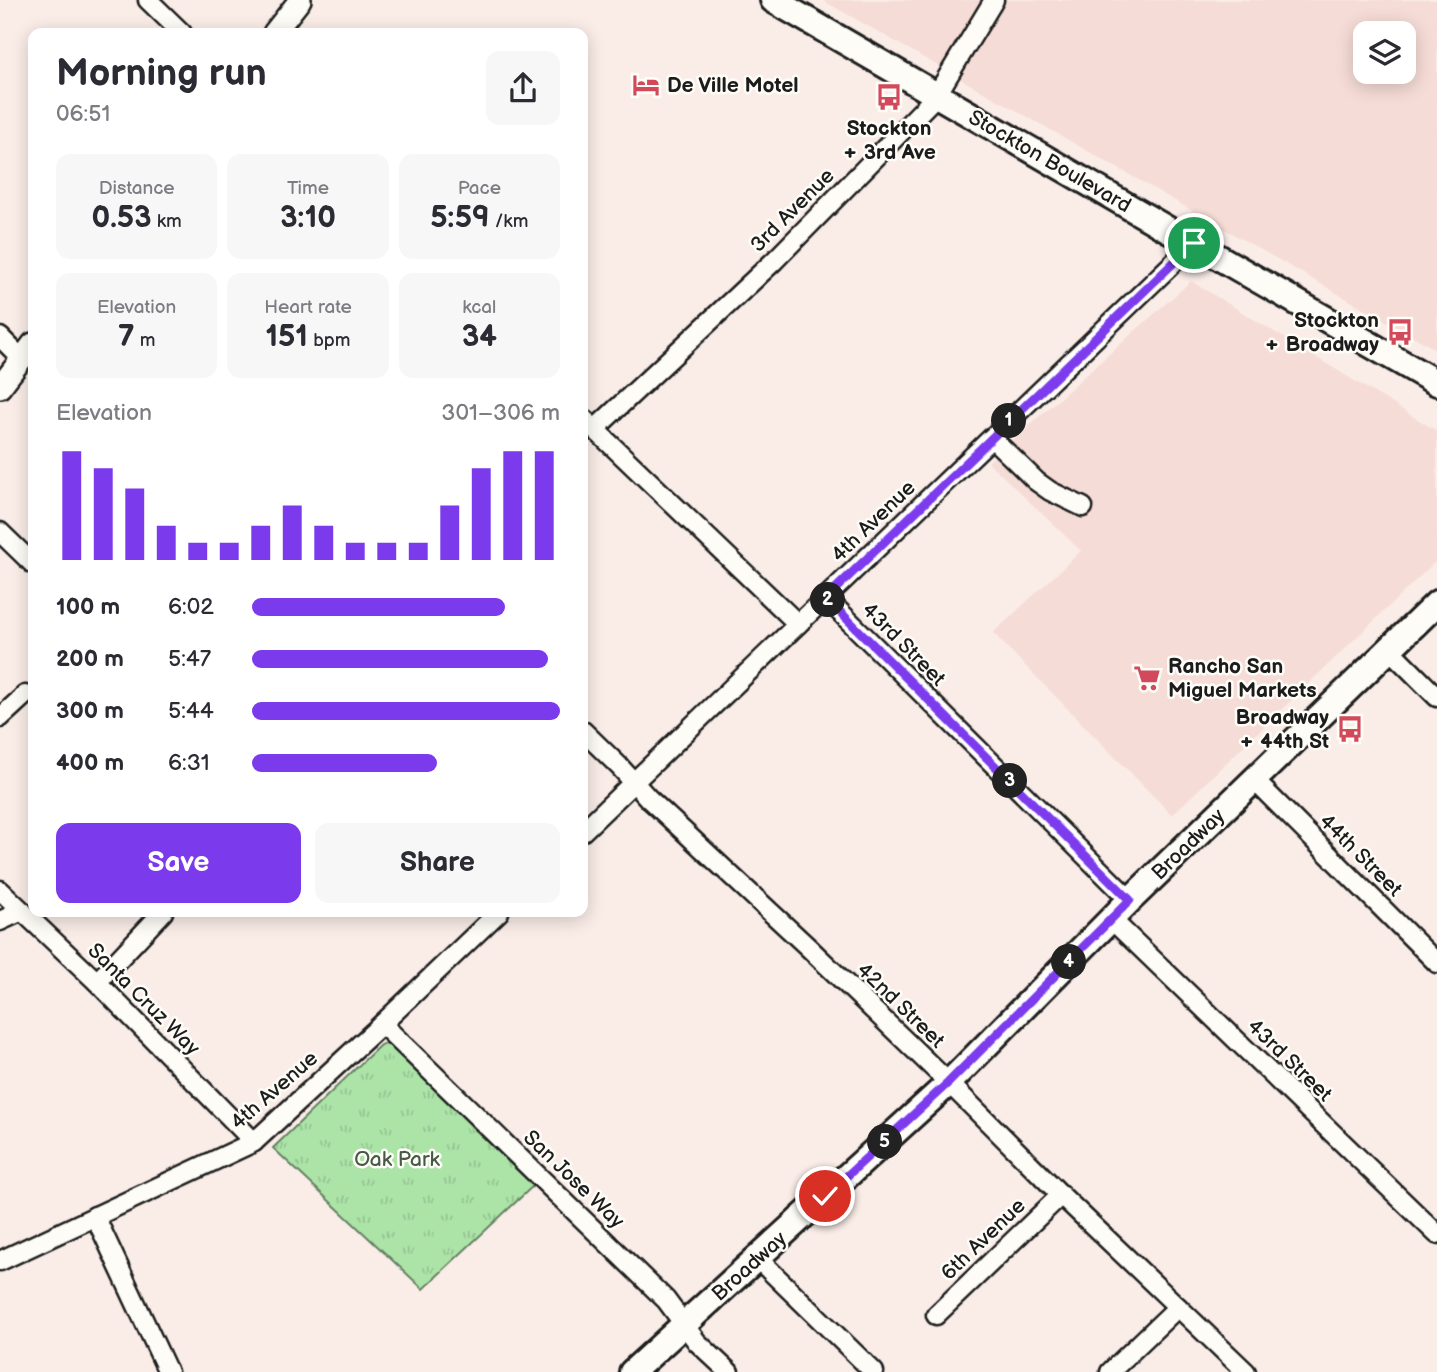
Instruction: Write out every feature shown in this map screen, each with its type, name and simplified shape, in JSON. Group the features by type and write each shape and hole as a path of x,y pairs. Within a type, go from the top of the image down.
{"main road":[{"name":"Stockton Boulevard","path":"773,0 1437,383"},
{"name":"Broadway","path":"632,1372 948,1083 1130,900 1437,603"}],"street":[{"path":"148,0 177,28"},
{"path":"278,28 300,0"},
{"name":"3rd Avenue","path":"589,424 774,261 936,96 994,0"},
{"name":"4th Avenue","path":"588,826 1194,243"},
{"path":"0,337 28,351 0,387"},
{"path":"589,424 798,624"},
{"path":"992,438 1036,481 1083,507"},
{"path":"0,532 28,559"},
{"name":"43rd Street","path":"826,598 1130,900"},
{"path":"1390,650 1437,697"},
{"path":"0,718 25,695"},
{"name":"42nd Street","path":"588,736 648,799 809,948 1246,1372"},
{"name":"44th Street","path":"1254,780 1437,963"},
{"name":"Santa Cruz Way","path":"0,890 28,917"},
{"path":"0,921 22,911"},
{"name":"Santa Cruz Way","path":"28,917 97,982 254,1142"},
{"path":"97,982 158,917"},
{"name":"4th Avenue","path":"0,1261 254,1142 494,917"},
{"name":"43rd Street","path":"1111,919 1437,1234"},
{"name":"San Jose Way","path":"382,1024 666,1300 697,1342 729,1372"},
{"name":"6th Avenue","path":"936,1315 1061,1195"},
{"path":"95,1216 168,1372"},
{"path":"757,1258 874,1372"},
{"path":"1110,1372 1178,1307"}],"shaded area":[{"path":"822,0 1437,0 1437,350"},
{"path":"1191,281 1437,431 1437,560 1172,815 993,633 1081,551 988,462"}],"green space":[{"name":"Oak Park","path":"385,1043 535,1184 423,1289 273,1148"}],"place":[{"name":"De Ville Motel","path":"646,85"},
{"name":"Stockton + 3rd Ave","path":"889,97"},
{"name":"Stockton + Broadway","path":"1400,332"},
{"name":"Rancho San Miguel Markets","path":"1147,678"},
{"name":"Broadway + 44th St","path":"1350,729"}],"route":[{"path":"825,1196 948,1083 1130,900 826,598 1194,243"}]}
